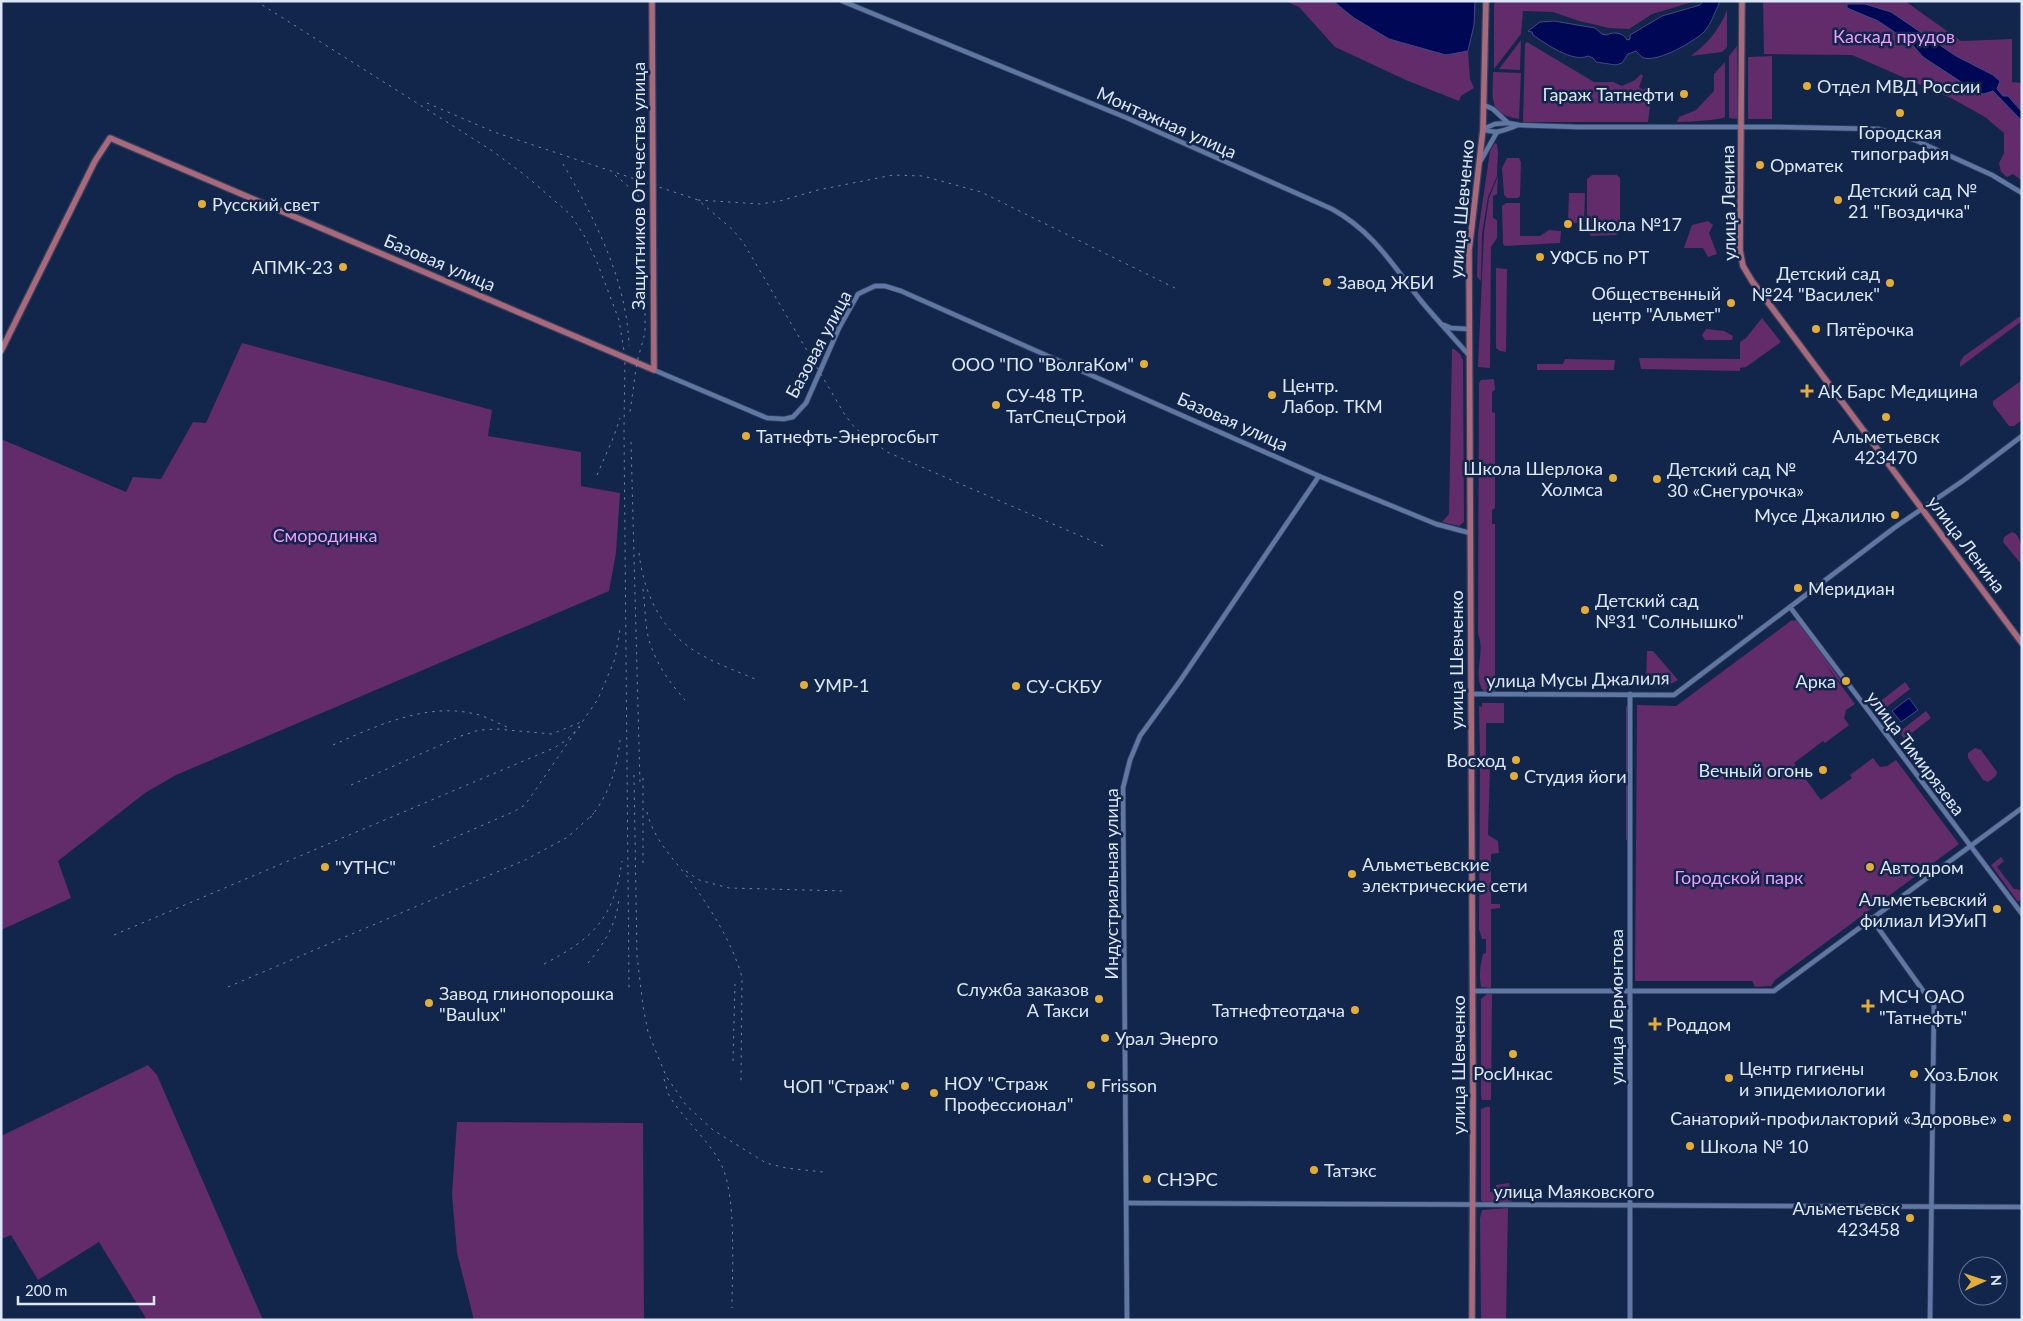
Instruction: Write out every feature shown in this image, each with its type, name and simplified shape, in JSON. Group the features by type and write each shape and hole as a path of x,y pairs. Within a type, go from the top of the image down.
{"main road":[{"name":"Защитников Отечества улица","path":"652,1 654,370"},
{"name":"улица Шевченко","path":"1472,1320 1473,992 1468,329 1469,242 1483,129 1486,1"},
{"name":"улица Ленина","path":"1742,1 1740,250 1745,272 2022,643"},
{"name":"Базовая улица","path":"1,351 95,161 110,138 654,370"}],"street":[{"name":"Монтажная улица","path":"842,1 1128,118 1332,209 1350,219 1375,241 1468,354"},
{"path":"1484,105 1493,109 1508,123"},
{"path":"1483,129 1495,124 1508,123 1578,127 1878,129 1915,140 1992,175 2022,192"},
{"path":"1483,129 1498,132 1519,125"},
{"path":"1479,165 1498,132"},
{"name":"Базовая улица","path":"654,370 767,418 784,419 793,417 806,403 839,328 857,295 875,286 885,286 917,298 1319,476 1434,523 1470,533"},
{"path":"1441,323 1451,328 1468,329"},
{"name":"улица Мусы Джалиля","path":"1471,694 1674,695 2022,436"},
{"name":"Индустриальная улица","path":"1127,1320 1123,788 1130,760 1140,736 1319,476"},
{"name":"улица Тимирязева","path":"1790,607 2022,914"},
{"name":"улица Лермонтова","path":"1630,694 1630,1320"},
{"path":"1473,992 1774,991 2022,808"},
{"path":"1871,918 1934,1006 1930,1320"},
{"name":"улица Маяковского","path":"1126,1203 2022,1207"}],"green space":[{"path":"1285,1 1333,1 1354,18 1389,39 1445,55 1468,51 1470,79 1474,88 1461,96 1459,101 1408,81 1335,47 1299,7"},
{"path":"1496,1 1696,1 1652,14 1629,29 1609,28 1579,21 1553,12 1523,11 1521,34 1494,69 1494,4"},
{"name":"Каскад прудов","path":"1763,1 1905,1 1961,41 2012,39 2012,82 2022,83 2022,181 2013,174 2007,177 2001,172 1999,163 2004,153 2004,133 1985,117 1951,98 1852,55 1764,54"},
{"path":"1727,10 1727,47 1722,52 1691,56 1712,36 1721,24"},
{"path":"1521,40 1520,70 1499,69"},
{"path":"1527,42 1594,82 1613,82 1622,86 1635,80 1641,74 1643,76 1639,87 1643,90 1648,85 1652,90 1648,122 1523,122 1525,44"},
{"path":"1737,46 1738,119 1729,118 1729,56"},
{"path":"1772,56 1772,119 1748,119 1748,57"},
{"path":"1725,62 1725,117 1711,120 1677,122 1679,117 1696,110 1714,91 1714,74"},
{"path":"1493,72 1521,73 1519,119 1509,117 1497,109 1493,97"},
{"path":"1495,143 1497,144 1498,153 1497,176 1488,197 1482,234 1481,281 1477,277 1478,233 1490,151"},
{"path":"1507,158 1519,158 1521,162 1520,196 1518,198 1507,198 1504,195 1502,168"},
{"path":"1592,175 1617,175 1620,178 1620,231 1616,235 1591,236 1587,231 1587,179"},
{"path":"1498,176 1497,194 1493,196 1493,218 1497,220 1497,238 1491,247 1490,368 1478,367 1484,232 1489,198"},
{"path":"1569,193 1585,193 1584,223 1568,223"},
{"path":"1506,203 1520,203 1520,236 1540,236 1549,230 1561,231 1560,243 1505,246 1503,244 1502,206"},
{"path":"1708,221 1713,225 1709,233 1717,254 1708,257 1703,248 1684,248 1692,225"},
{"path":"1496,268 1507,269 1506,352 1496,348"},
{"path":"2019,317 2022,317 2022,321 1960,367 1960,362 1964,356"},
{"path":"1762,318 1781,342 1746,367 1740,368 1740,371 1641,369 1639,358 1740,359 1740,342 1746,338"},
{"path":"1706,329 1724,331 1733,336 1732,340 1705,340 1702,335"},
{"name":"Смородинка","path":"242,343 492,410 488,436 581,452 581,486 620,493 616,553 609,591 176,775 145,793 58,861 71,898 1,930 1,439 126,492 133,477 161,479 193,422 206,423"},
{"path":"1452,349 1460,354 1463,360 1464,522 1459,526 1442,522 1449,514"},
{"path":"1565,359 1615,360 1614,370 1537,370 1537,364 1563,364"},
{"path":"1493,379 1495,390 1492,392 1492,412 1495,413 1495,508 1492,510 1492,524 1495,524 1495,691 1483,691 1479,677 1481,648 1478,634 1479,383 1481,380"},
{"path":"2022,380 2022,420 2014,426 2009,426 1993,405 1993,401"},
{"path":"2012,532 2016,534 2020,541 2022,565 2003,542 2004,537"},
{"name":"Городской парк","path":"1797,619 1843,683 1842,685 1822,660 1855,704 1846,710 1844,718 1849,725 1825,743 1823,741 1794,763 1821,800 1852,778 1850,775 1873,758 1880,767 1887,766 1896,760 1959,844 1775,980 1771,986 1755,987 1752,981 1635,981 1637,705 1676,706 1792,620"},
{"path":"1647,651 1653,651 1678,680 1665,687 1646,686"},
{"path":"1905,682 1910,689 1883,710 1878,703"},
{"path":"1482,703 1504,703 1504,723 1486,723 1486,758 1480,758 1479,706 1482,707"},
{"path":"1626,706 1628,706 1627,840 1626,840"},
{"path":"1926,711 1931,718 1904,739 1899,732"},
{"path":"1975,748 1981,750 1997,772 1996,776 1988,782 1983,780 1968,758 1968,753"},
{"path":"1490,767 1488,835 1498,841 1499,853 1491,854 1491,904 1500,904 1500,908 1491,909 1491,988 1481,987 1481,966 1483,954 1486,953 1486,939 1482,939 1479,929 1480,768"},
{"path":"2001,857 2004,861 1997,867 2014,889 2022,890 2018,902 1991,865"},
{"path":"1487,994 1492,994 1491,1100 1482,1100 1481,999"},
{"path":"148,1065 157,1075 263,1320 147,1320 99,1242 38,1280 11,1235 1,1239 1,1136"},
{"path":"1490,1107 1490,1192 1495,1192 1496,1185 1509,1183 1512,1202 1483,1202 1481,1200 1481,1109"},
{"path":"1693,1113 1720,1114 1719,1126 1693,1125"},
{"path":"457,1122 643,1123 644,1320 474,1320 457,1253 452,1194"},
{"path":"1508,1208 1506,1320 1481,1320 1480,1218 1482,1210"}],"shaded area":[{"path":"1333,1 1475,1 1474,25 1468,51 1446,55 1389,39 1354,18"},
{"path":"1703,1 1719,1 1719,4 1709,26 1699,36 1684,46 1658,57 1644,58 1636,51 1628,54 1622,63 1616,65 1596,62 1588,56 1575,57 1567,55 1528,31 1540,22 1554,21 1595,28 1602,34 1607,35 1618,33 1627,40 1630,39 1630,35 1662,16 1700,5"},
{"path":"1847,4 1865,4 1891,12 1956,56 1993,75 2000,81 1997,89 2003,96 2008,96 2022,112 2022,121 1993,91 1984,94 1978,93 1923,57 1911,43 1878,21 1847,8"},
{"path":"1909,698 1918,710 1901,722 1892,711"}],"railway":[{"path":"256,1 491,150 526,176 571,215 585,237 597,262 619,320 625,357 629,988"},
{"path":"427,103 494,132 698,200 733,230 743,242 845,415 855,428 887,452 1106,547"},
{"path":"563,164 587,206 616,274 627,322 629,346"},
{"path":"615,175 638,195 645,212 645,333 637,362 630,412"},
{"path":"698,200 760,204 893,175 923,176 981,192 1175,288"},
{"path":"597,475 620,418"},
{"path":"631,442 640,784"},
{"path":"639,553 644,579 653,603 659,615 675,635 701,655 755,679"},
{"path":"643,589 648,636 654,654 673,686 685,700"},
{"path":"433,847 525,805 598,699 615,659 620,629"},
{"path":"333,745 367,730 402,718 439,711 475,714 507,727"},
{"path":"351,785 461,736 479,730 497,729 552,734 581,722"},
{"path":"114,935 554,748 580,727"},
{"path":"590,818 597,809 611,781 617,761 620,740"},
{"path":"634,775 637,956 648,1032 666,1076 686,1105 713,1130 766,1163 786,1168 823,1172"},
{"path":"643,778 643,868"},
{"path":"647,812 660,841 707,905 738,964 742,977 741,1082"},
{"path":"228,987 525,860 568,837 594,813"},
{"path":"544,964 576,945 599,924 607,912 613,897 622,861"},
{"path":"686,871 699,880 729,888 845,891"},
{"path":"588,963 613,924 619,896"},
{"path":"733,1061 735,984"},
{"path":"664,1079 670,1097 716,1155 726,1178 733,1234 732,1308"}],"place":[{"name":"Отдел МВД России","path":"1807,86"},
{"name":"Гараж Татнефти","path":"1684,94"},
{"name":"Городская типография","path":"1900,113"},
{"name":"Орматек","path":"1760,165"},
{"name":"Детский сад № 21 \"Гвоздичка\"","path":"1838,200"},
{"name":"Русский свет","path":"202,204"},
{"name":"Школа №17","path":"1568,224"},
{"name":"УФСБ по РТ","path":"1540,257"},
{"name":"АПМК-23","path":"343,267"},
{"name":"Завод ЖБИ","path":"1327,282"},
{"name":"Детский сад №24 \"Василек\"","path":"1890,283"},
{"name":"Общественный центр \"Альмет\"","path":"1731,303"},
{"name":"Пятёрочка","path":"1816,329"},
{"name":"ООО \"ПО \"ВолгаКом\"","path":"1144,364"},
{"name":"АК Барс Медицина","path":"1807,391"},
{"name":"Центр. Лабор. ТКМ","path":"1272,395"},
{"name":"СУ-48 ТР. ТатСпецСтрой","path":"996,405"},
{"name":"Альметьевск 423470","path":"1886,417"},
{"name":"Татнефть-Энергосбыт","path":"746,436"},
{"name":"Школа Шерлока Холмса","path":"1613,478"},
{"name":"Детский сад № 30 «Снегурочка»","path":"1657,479"},
{"name":"Мусе Джалилю","path":"1895,515"},
{"name":"Меридиан","path":"1798,588"},
{"name":"Детский сад №31 \"Солнышко\"","path":"1585,610"},
{"name":"Арка","path":"1846,681"},
{"name":"УМР-1","path":"804,685"},
{"name":"СУ-СКБУ","path":"1016,686"},
{"name":"Восход","path":"1516,760"},
{"name":"Вечный огонь","path":"1823,770"},
{"name":"Студия йоги","path":"1514,776"},
{"name":"\"УТНС\"","path":"325,867"},
{"name":"Автодром","path":"1870,867"},
{"name":"Альметьевские электрические сети","path":"1352,874"},
{"name":"Альметьевский филиал ИЭУиП","path":"1997,909"},
{"name":"Служба заказов А Такси","path":"1099,999"},
{"name":"Завод глинопорошка \"Baulux\"","path":"429,1003"},
{"name":"МСЧ ОАО \"Татнефть\"","path":"1868,1006"},
{"name":"Татнефтеотдача","path":"1355,1010"},
{"name":"Роддом","path":"1655,1024"},
{"name":"Урал Энерго","path":"1105,1038"},
{"name":"РосИнкас","path":"1513,1054"},
{"name":"Хоз.Блок","path":"1914,1074"},
{"name":"Центр гигиены и эпидемиологии","path":"1729,1078"},
{"name":"Frisson","path":"1091,1085"},
{"name":"ЧОП \"Страж\"","path":"905,1086"},
{"name":"НОУ \"Страж Профессионал\"","path":"934,1093"},
{"name":"Санаторий-профилакторий «Здоровье»","path":"2007,1118"},
{"name":"Школа № 10","path":"1690,1146"},
{"name":"Татэкс","path":"1314,1170"},
{"name":"СНЭРС","path":"1147,1179"},
{"name":"Альметьевск 423458","path":"1910,1218"}]}
